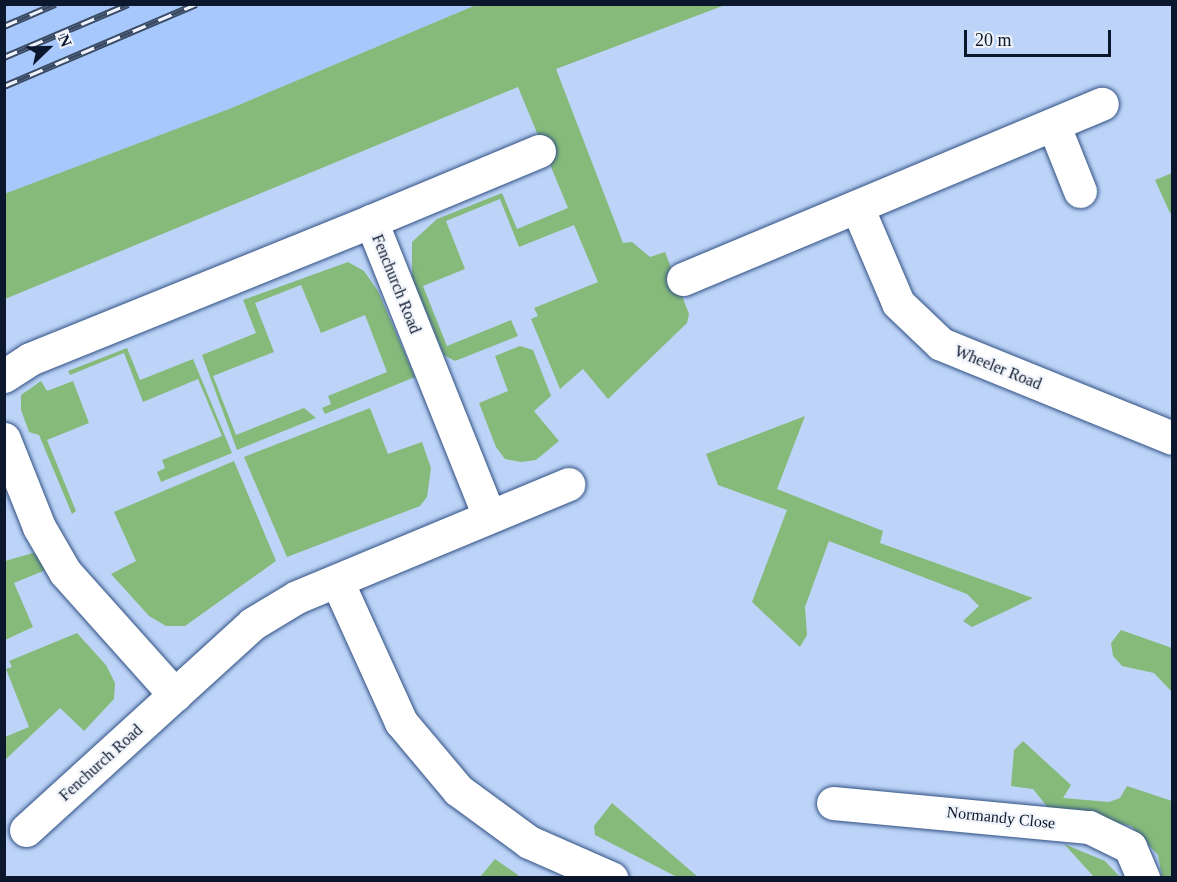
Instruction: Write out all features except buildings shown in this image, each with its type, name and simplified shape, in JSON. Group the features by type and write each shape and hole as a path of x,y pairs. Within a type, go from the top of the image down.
{"street":[{"path":"683,279 858,209 1102,104"},
{"path":"1054,126 1080,191"},
{"name":"Fenchurch Road","path":"489,516 371,221 539,151"},
{"name":"Wheeler Road","path":"858,209 898,303 941,344 1173,438"},
{"path":"4,376 30,359 371,221"},
{"path":"4,439 39,527 97,611 175,695"},
{"name":"Fenchurch Road","path":"26,830 252,624 337,581 568,484"},
{"path":"337,581 376,676 427,756 488,817 565,870 610,878"},
{"name":"Normandy Close","path":"833,803 1089,827 1130,847 1143,878"}],"shaded area":[{"path":"5,5 476,5 229,109 5,194"}],"green space":[{"path":"476,5 725,5 556,69 623,243 632,242 650,257 665,252 689,314 687,323 608,399 583,369 560,389 531,319 538,316 534,308 598,282 574,225 519,247 500,199 446,221 465,269 423,286 447,346 511,320 518,336 455,361 444,355 412,278 412,242 437,219 502,193 517,229 568,208 518,87 5,299 4,194 229,109"},
{"path":"1172,173 1172,212 1170,213 1155,180"},
{"path":"348,262 364,271 378,291 415,377 325,414 322,408 331,404 328,396 387,372 365,315 321,333 301,285 255,303 274,352 213,376 236,435 304,408 316,418 237,450 202,355 256,333 243,300"},
{"path":"520,346 533,350 551,396 534,411 559,441 536,460 521,462 505,459 496,447 479,403 508,391 495,356"},
{"path":"127,348 140,380 193,359 232,453 161,482 157,472 165,468 162,460 222,436 198,379 143,402 124,353 70,375 68,371"},
{"path":"41,381 47,391 73,381 89,423 47,440 76,511 72,514 39,435 29,432 21,410 21,395"},
{"path":"370,408 388,454 422,442 431,468 427,497 420,506 287,557 244,457"},
{"path":"805,416 777,489 883,531 880,543 1033,598 972,627 963,621 979,606 967,594 829,541 805,607 807,635 800,647 752,602 787,510 718,485 706,454"},
{"path":"234,461 276,561 185,626 166,626 149,616 111,574 136,561 114,512"},
{"path":"33,553 44,558 48,569 14,583 33,627 5,640 5,561"},
{"path":"1121,630 1172,648 1172,692 1154,673 1122,666 1113,656 1111,643"},
{"path":"77,633 106,665 115,683 114,699 84,731 60,708 5,760 5,737 29,727 6,669 12,667 9,661"},
{"path":"1023,741 1071,785 1063,798 1109,802 1120,798 1127,786 1172,801 1172,877 1162,877 1158,855 1131,826 1049,809 1033,789 1011,786 1014,750"},
{"path":"612,803 698,877 677,877 595,835 594,826"},
{"path":"1064,844 1105,861 1120,877 1094,877"},
{"path":"495,859 518,875 519,877 480,877"}],"railway":[{"path":"4,26 55,4"},
{"path":"4,57 128,4"},
{"path":"4,86 196,4"}]}
